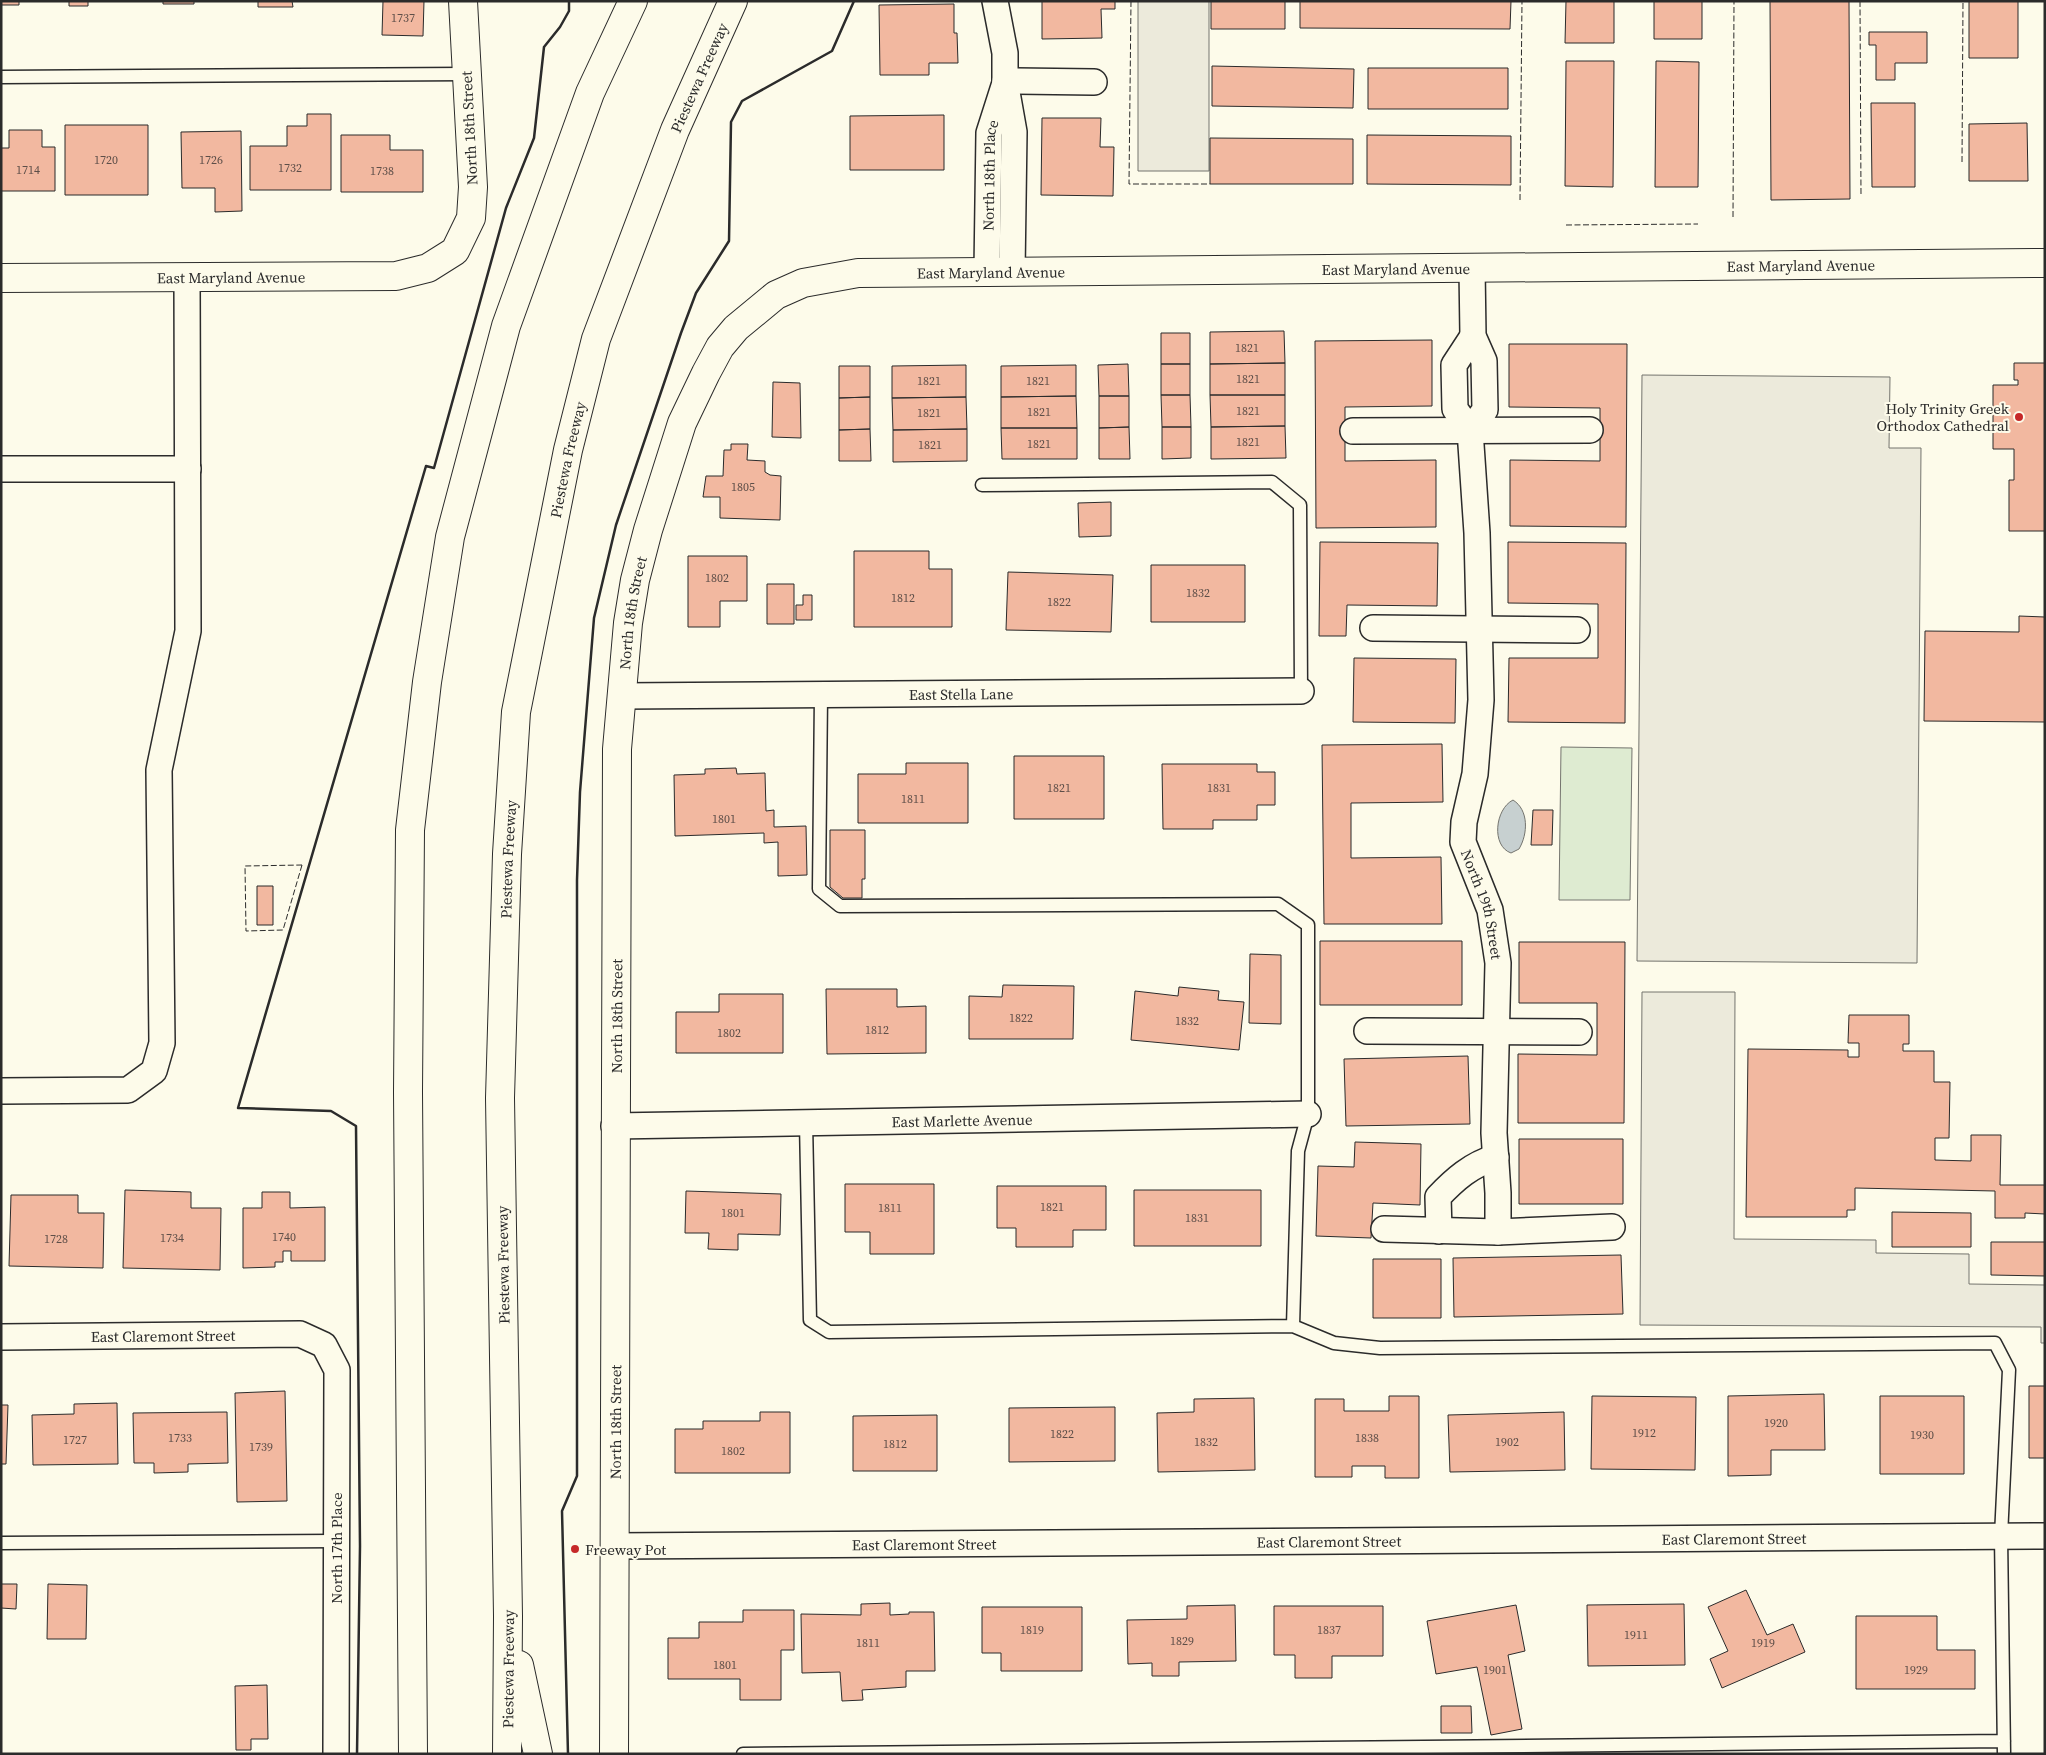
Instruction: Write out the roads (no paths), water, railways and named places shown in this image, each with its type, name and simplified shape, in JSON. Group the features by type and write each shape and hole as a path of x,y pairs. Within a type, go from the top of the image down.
{"main road":[{"name":"North 18th Street","path":"455,252 471,218 473,187 464,1"},
{"path":"413,1754 408,1092 410,830 427,682 450,537 506,326 590,93 633,1"},
{"name":"Piestewa Freeway","path":"507,1754 508,1616 500,1098 507,854 516,712 568,450 596,339 675,130 733,1"},
{"name":"East Maryland Avenue","path":"1,278 396,276 428,268 455,252"},
{"name":"East Maryland Avenue","path":"756,310 776,295 803,283 858,273 2045,264"},
{"name":"North 18th Street","path":"614,1754 614,1126 617,749 628,623 648,530 682,422 720,347 756,310"},
{"path":"508,1616 538,1754"},
{"path":"396,1754 413,1637"}],"street":[{"name":"North 18th Place","path":"995,1 1005,53 1005,81 1014,132 1000,271"},
{"name":"North 18th Place","path":"1000,271 989,133 1005,81"},
{"path":"1005,81 1094,82"},
{"path":"1470,430 1485,410 1484,361 1473,336 1472,268"},
{"path":"1,1091 128,1090 154,1071 162,1043 159,770 188,632 187,277"},
{"name":"North 19th Street","path":"1470,430 1481,700 1475,774 1464,822 1463,842 1490,910 1498,963 1494,1133 1498,1232"},
{"path":"1353,431 1590,430"},
{"path":"1,469 188,469"},
{"path":"1373,628 1479,627 1577,630"},
{"name":"East Stella Lane","path":"621,696 1301,691"},
{"path":"1367,1031 1579,1032"},
{"name":"East Marlette Avenue","path":"614,1126 1308,1114"},
{"path":"1439,1231 1438,1197 1457,1177 1479,1162 1496,1157"},
{"path":"1384,1229 1498,1232 1612,1227"},
{"name":"East Claremont Street","path":"1,1337 300,1334 324,1345"},
{"name":"North 17th Place","path":"324,1345 337,1370 336,1754"},
{"name":"East Claremont Street","path":"614,1546 2045,1536"}],"lane":[{"path":"1,78 467,74"},
{"path":"982,485 1272,482 1300,505 1301,691"},
{"path":"821,694 819,889 840,906 1278,904 1308,925 1308,1114 1298,1151 1293,1326"},
{"path":"743,1754 2004,1748 2001,1536 2009,1370 1994,1343 1380,1348 1334,1343 1293,1326 829,1332 810,1320 806,1122"},
{"path":"1,1543 336,1541"}],"place":[{"name":"Holy Trinity Greek Orthodox Cathedral","path":"2019,417"},
{"name":"Freeway Pot","path":"575,1549"}]}
